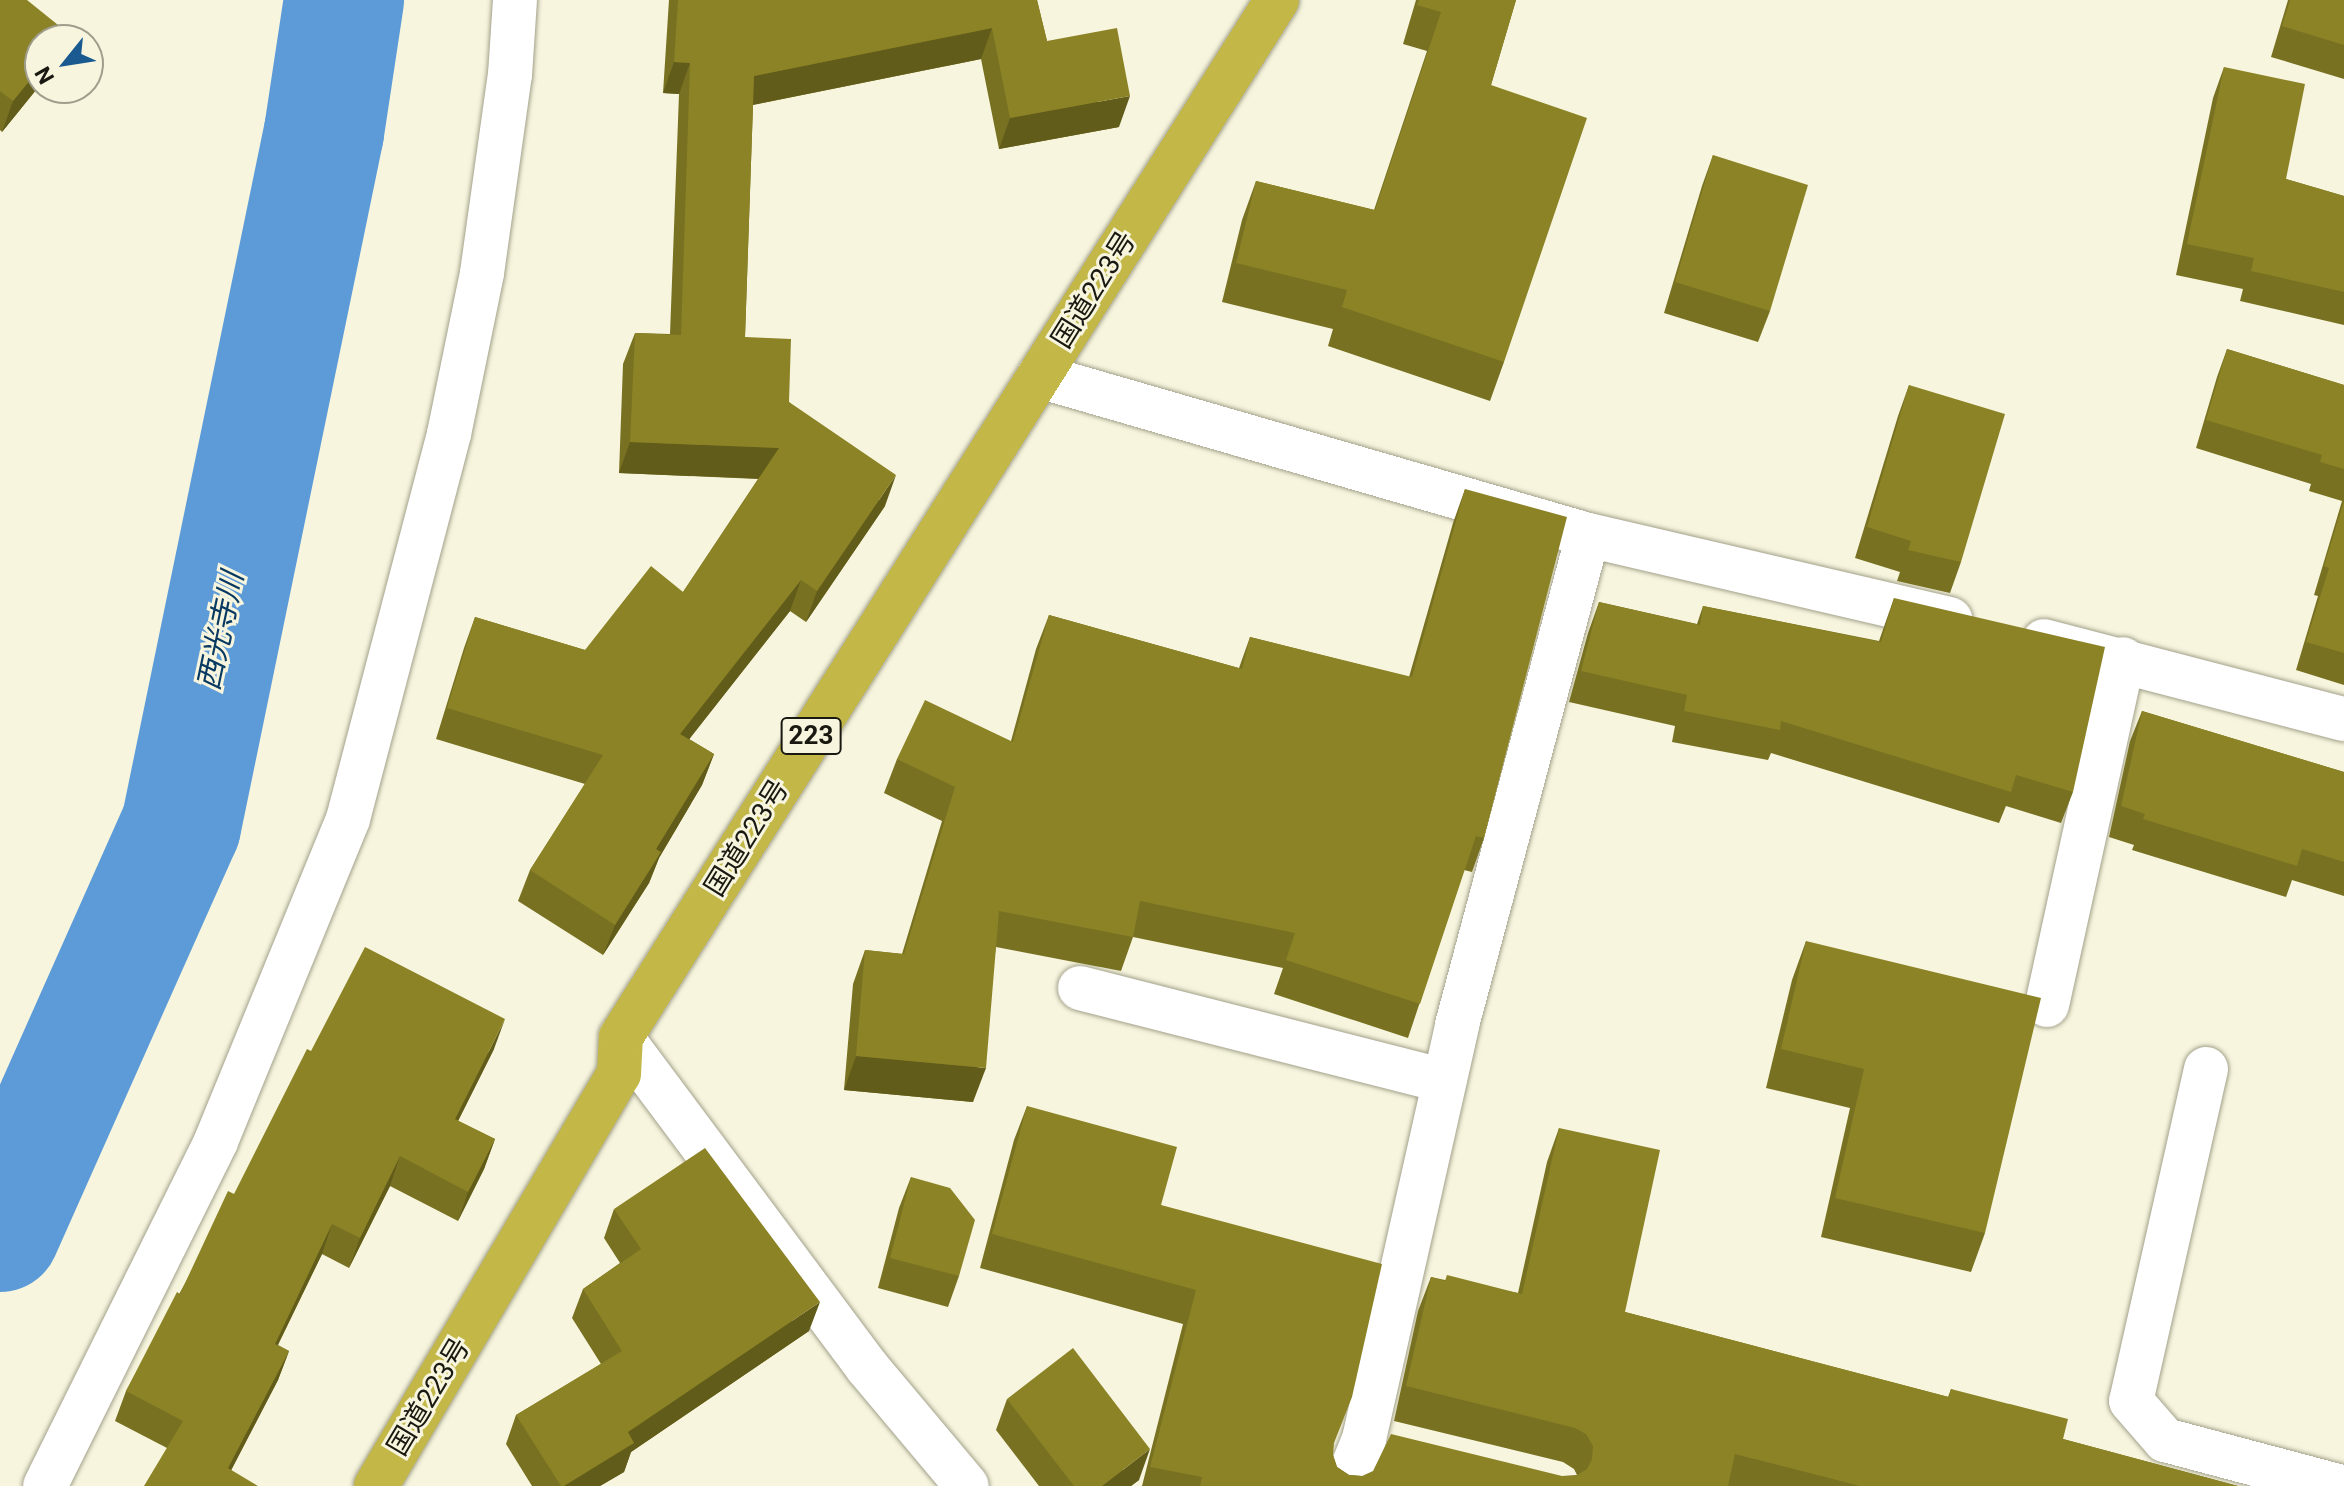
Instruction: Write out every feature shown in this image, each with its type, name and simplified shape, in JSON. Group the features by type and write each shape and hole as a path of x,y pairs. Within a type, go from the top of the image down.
{"highway":[{"name":"国道223号","path":"376,1486 619,1074 621,1037 1277,0"}],"street":[{"path":"45,1486 216,1141 348,819 449,434 482,273 510,75 515,0"},
{"path":"1039,376 1588,535 2123,659 2344,719"},
{"path":"1345,1486 1364,1439 1444,1081 1588,535"},
{"path":"2047,1005 2123,659"},
{"path":"1080,988 1444,1081"},
{"path":"621,1037 867,1367 967,1486"},
{"path":"2206,1069 2131,1401 2165,1440 2338,1486"},
{"path":"1364,1439 1408,1450"}],"building":[{"path":"0,0 27,0 57,24 24,24 24,88 13,101 0,91"},
{"path":"678,0 1037,0 1047,41 1117,28 1130,96 1010,118 992,28 754,76 745,337 791,339 789,402 896,475 817,591 801,580 680,734 714,754 656,849 661,852 615,925 530,870 603,755 447,708 475,617 585,650 651,566 683,592 779,448 630,442 635,333 681,335 690,63 674,62"},
{"path":"1419,0 1516,0 1491,85 1587,118 1504,362 1342,307 1347,290 1236,263 1256,181 1375,210 1441,12 1417,5"},
{"path":"2290,0 2344,0 2344,45 2282,26"},
{"path":"2224,67 2305,84 2286,179 2344,196 2344,292 2251,271 2254,258 2187,244"},
{"path":"1713,155 1808,185 1770,311 1675,282"},
{"path":"2227,349 2344,385 2344,469 2320,462 2322,455 2206,420"},
{"path":"1909,385 2005,414 1961,562 1908,550 1911,541 1867,527"},
{"path":"1465,489 1567,517 1484,838 1476,836 1420,1004 1286,960 1295,933 1140,901 1133,937 999,911 986,1068 856,1056 865,950 904,954 955,787 897,759 925,700 1013,742 1049,615 1242,669 1250,637 1412,677"},
{"path":"2344,501 2344,653 2306,642 2329,568 2324,566"},
{"path":"1894,598 2105,647 2073,792 2016,775 2011,792 1781,721 1780,730 1684,711 1687,695 1581,671 1599,602 1700,625 1703,606 1881,642"},
{"path":"2142,711 2344,772 2344,862 2302,849 2297,866 2143,819 2145,814 2121,806"},
{"path":"1806,941 2041,998 1985,1233 1835,1198 1864,1069 1781,1049"},
{"path":"365,947 505,1019 455,1119 495,1139 468,1192 400,1156 360,1238 332,1224 275,1344 289,1351 228,1468 258,1486 144,1486 183,1421 126,1391 177,1292 180,1294 228,1191 234,1194 307,1049 311,1051"},
{"path":"1027,1106 1177,1147 1161,1205 1382,1264 1352,1397 1334,1443 1333,1455 1337,1467 1349,1475 1362,1476 1373,1471 1391,1434 1562,1476 1576,1476 1587,1469 1593,1446 1586,1434 1575,1428 1406,1386 1431,1277 1445,1281 1447,1275 1522,1294 1559,1128 1660,1150 1625,1312 1949,1397 1951,1389 2068,1419 2063,1439 2238,1486 1860,1486 1735,1454 1728,1486 1200,1486 1202,1477 1150,1467 1196,1290 992,1234"},
{"path":"705,1148 820,1302 628,1432 634,1443 561,1486 516,1415 622,1351 583,1289 641,1249 614,1209"},
{"path":"911,1177 950,1188 975,1220 959,1276 890,1258"},
{"path":"1073,1348 1150,1449 1102,1486 1074,1486 1007,1399"}],"waterway":[{"name":"西光寺川","path":"0,1232 181,826 324,132 344,0"}]}
